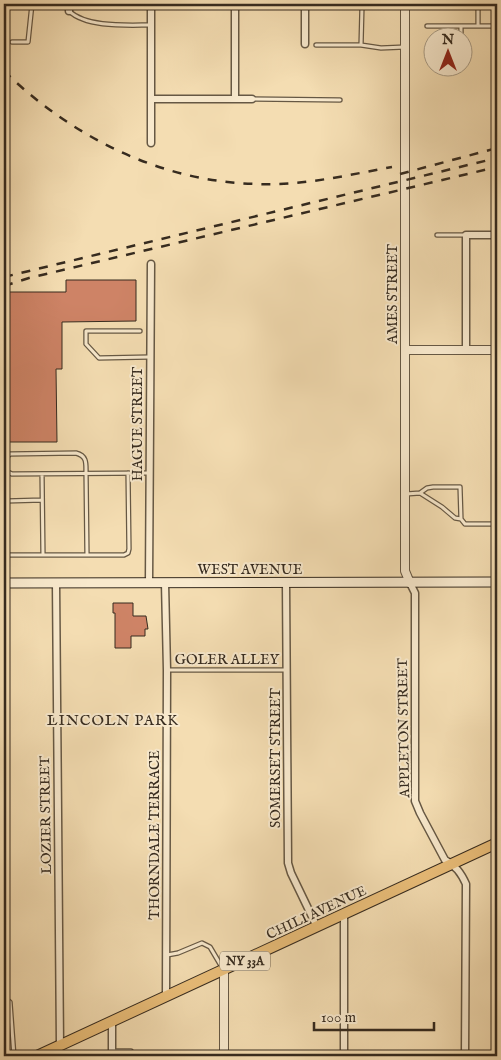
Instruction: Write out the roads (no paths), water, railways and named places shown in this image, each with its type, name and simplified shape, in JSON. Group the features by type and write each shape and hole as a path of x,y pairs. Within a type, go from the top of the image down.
{"main road":[{"name":"WEST AVENUE","path":"4,584 497,582"},
{"name":"CHILI AVENUE","path":"37,1056 497,843"}],"street":[{"path":"69,4 69,11"},
{"path":"151,4 151,143"},
{"path":"235,99 236,4"},
{"path":"305,4 305,44"},
{"name":"AMES STREET","path":"405,4 405,571 410,583"},
{"path":"151,99 252,99"},
{"path":"466,350 466,235 497,235"},
{"name":"HAGUE STREET","path":"149,583 151,264"},
{"path":"405,350 497,350"},
{"name":"THORNDALE TERRACE","path":"165,583 167,670 166,997"},
{"name":"SOMERSET STREET","path":"286,583 288,863 290,873 317,927"},
{"name":"APPLETON STREET","path":"410,583 415,592 415,801 445,860 461,873 466,884 465,1056"},
{"name":"LOZIER STREET","path":"56,584 60,1046"},
{"path":"344,914 344,1056"},
{"path":"224,971 224,1056"},
{"path":"112,1022 112,1054"}],"lane":[{"path":"12,42 28,42 32,4"},
{"path":"478,4 478,26"},
{"path":"340,7 387,7"},
{"path":"361,44 362,7"},
{"path":"69,11 75,17 96,22 121,25 151,25"},
{"path":"427,26 497,26"},
{"path":"316,45 361,44 381,48 405,48"},
{"path":"252,99 340,100"},
{"path":"437,235 466,235"},
{"path":"140,331 86,331 86,344 98,358 150,357"},
{"path":"87,555 86,472 86,459 82,454 76,453 10,454 5,462 7,472 26,474 86,472 149,473"},
{"path":"4,554 124,555 128,553 128,473"},
{"path":"42,474 43,555"},
{"path":"420,494 427,488 460,487 461,519"},
{"path":"406,494 420,494 466,524 497,524"},
{"path":"4,503 8,500 42,500"},
{"name":"GOLER ALLEY","path":"167,670 287,670"},
{"path":"166,955 178,953 202,943 210,947 224,971"},
{"path":"4,998 10,1002 14,1056"},
{"path":"112,1054 131,1051"}],"railway":[{"path":"4,71 30,95 89,135 120,152 153,165 187,175 221,181 274,184 325,179 392,167"},
{"path":"400,174 497,148"},
{"path":"4,277 497,158"},
{"path":"4,286 29,278 497,167"}],"district":[{"name":"LINCOLN PARK","path":"113,720"}]}
